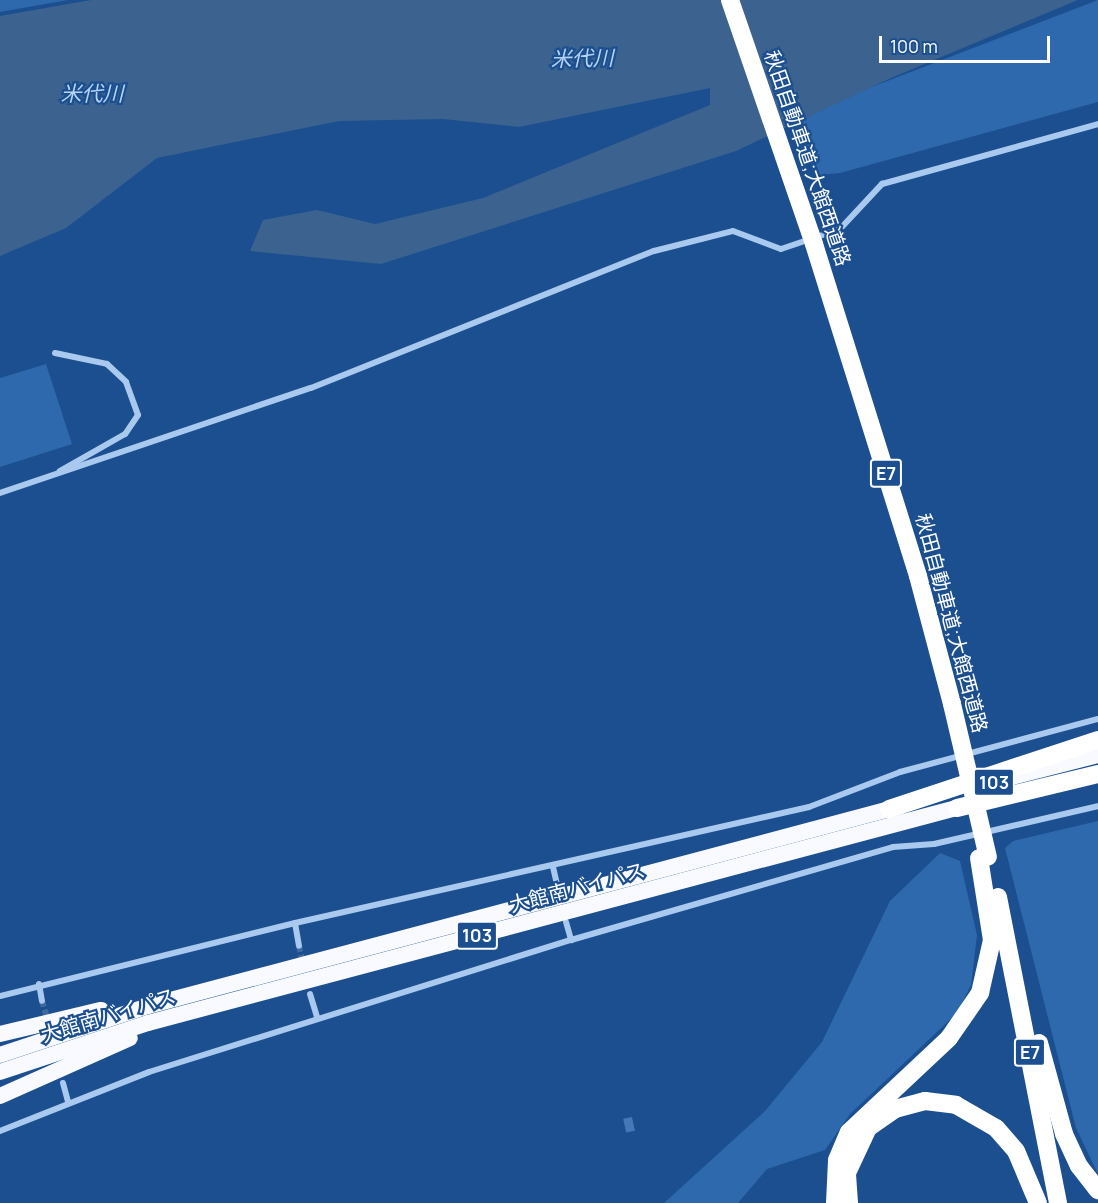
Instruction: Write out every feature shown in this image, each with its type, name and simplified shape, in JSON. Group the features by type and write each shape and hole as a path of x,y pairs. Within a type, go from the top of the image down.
{"highway":[{"name":"秋田自動車道;大館西道路","path":"730,0 814,244 918,576 952,704 984,858 999,902 1058,1203"},
{"path":"889,809 1098,740"},
{"name":"大館南バイパス","path":"0,1055 889,809 1098,755"},
{"name":"大館南バイパス","path":"0,1072 273,981 957,808 1098,768"},
{"path":"957,808 1098,774"},
{"path":"835,1203 837,1160 849,1132 949,1038 980,993 992,940 984,858"},
{"path":"999,902 1064,1134 1098,1190"},
{"path":"0,1034 273,981"},
{"path":"0,1096 273,981"},
{"path":"849,1203 847,1173 868,1128 895,1109 924,1101 963,1107 996,1128 1016,1151 1038,1203"}],"street":[{"path":"0,492 311,388 654,251 733,231 781,249 840,230 882,184 1098,124"},
{"path":"55,353 107,364 126,382 138,415 125,434 55,475"},
{"path":"0,996 39,984 295,923 553,867 809,807 900,772 1098,719"},
{"path":"0,1131 68,1102 316,1017 571,940 893,847 934,844 1098,806"},
{"path":"553,867 558,888"},
{"path":"566,922 571,940"},
{"path":"295,923 299,946"},
{"path":"39,984 42,1000"},
{"path":"310,994 316,1017"},
{"path":"63,1083 68,1102"}],"shaded area":[{"path":"0,0 68,0 0,12"},
{"path":"1098,0 1098,102 840,173 819,175 794,141 789,122 817,108"},
{"path":"46,364 72,444 0,467 0,378"},
{"path":"1098,821 1098,1174 1076,1128 1005,848 1013,841"},
{"path":"940,853 960,861 977,935 971,985 957,1013 850,1114 825,1150 767,1169 738,1203 664,1203 765,1111 822,1042 890,901"}],"water":[{"name":"米代川","path":"91,0 1078,0 891,78 736,151 381,264 250,251 263,220 317,210 375,224 483,198 710,105 710,88 519,127 443,119 339,121 157,158 66,228 0,256 0,16"}],"building":[{"path":"632,1117 635,1131 626,1133 623,1119"}],"tunnel":[{"path":"299,946 303,964"},
{"path":"42,1001 48,1021"}]}
